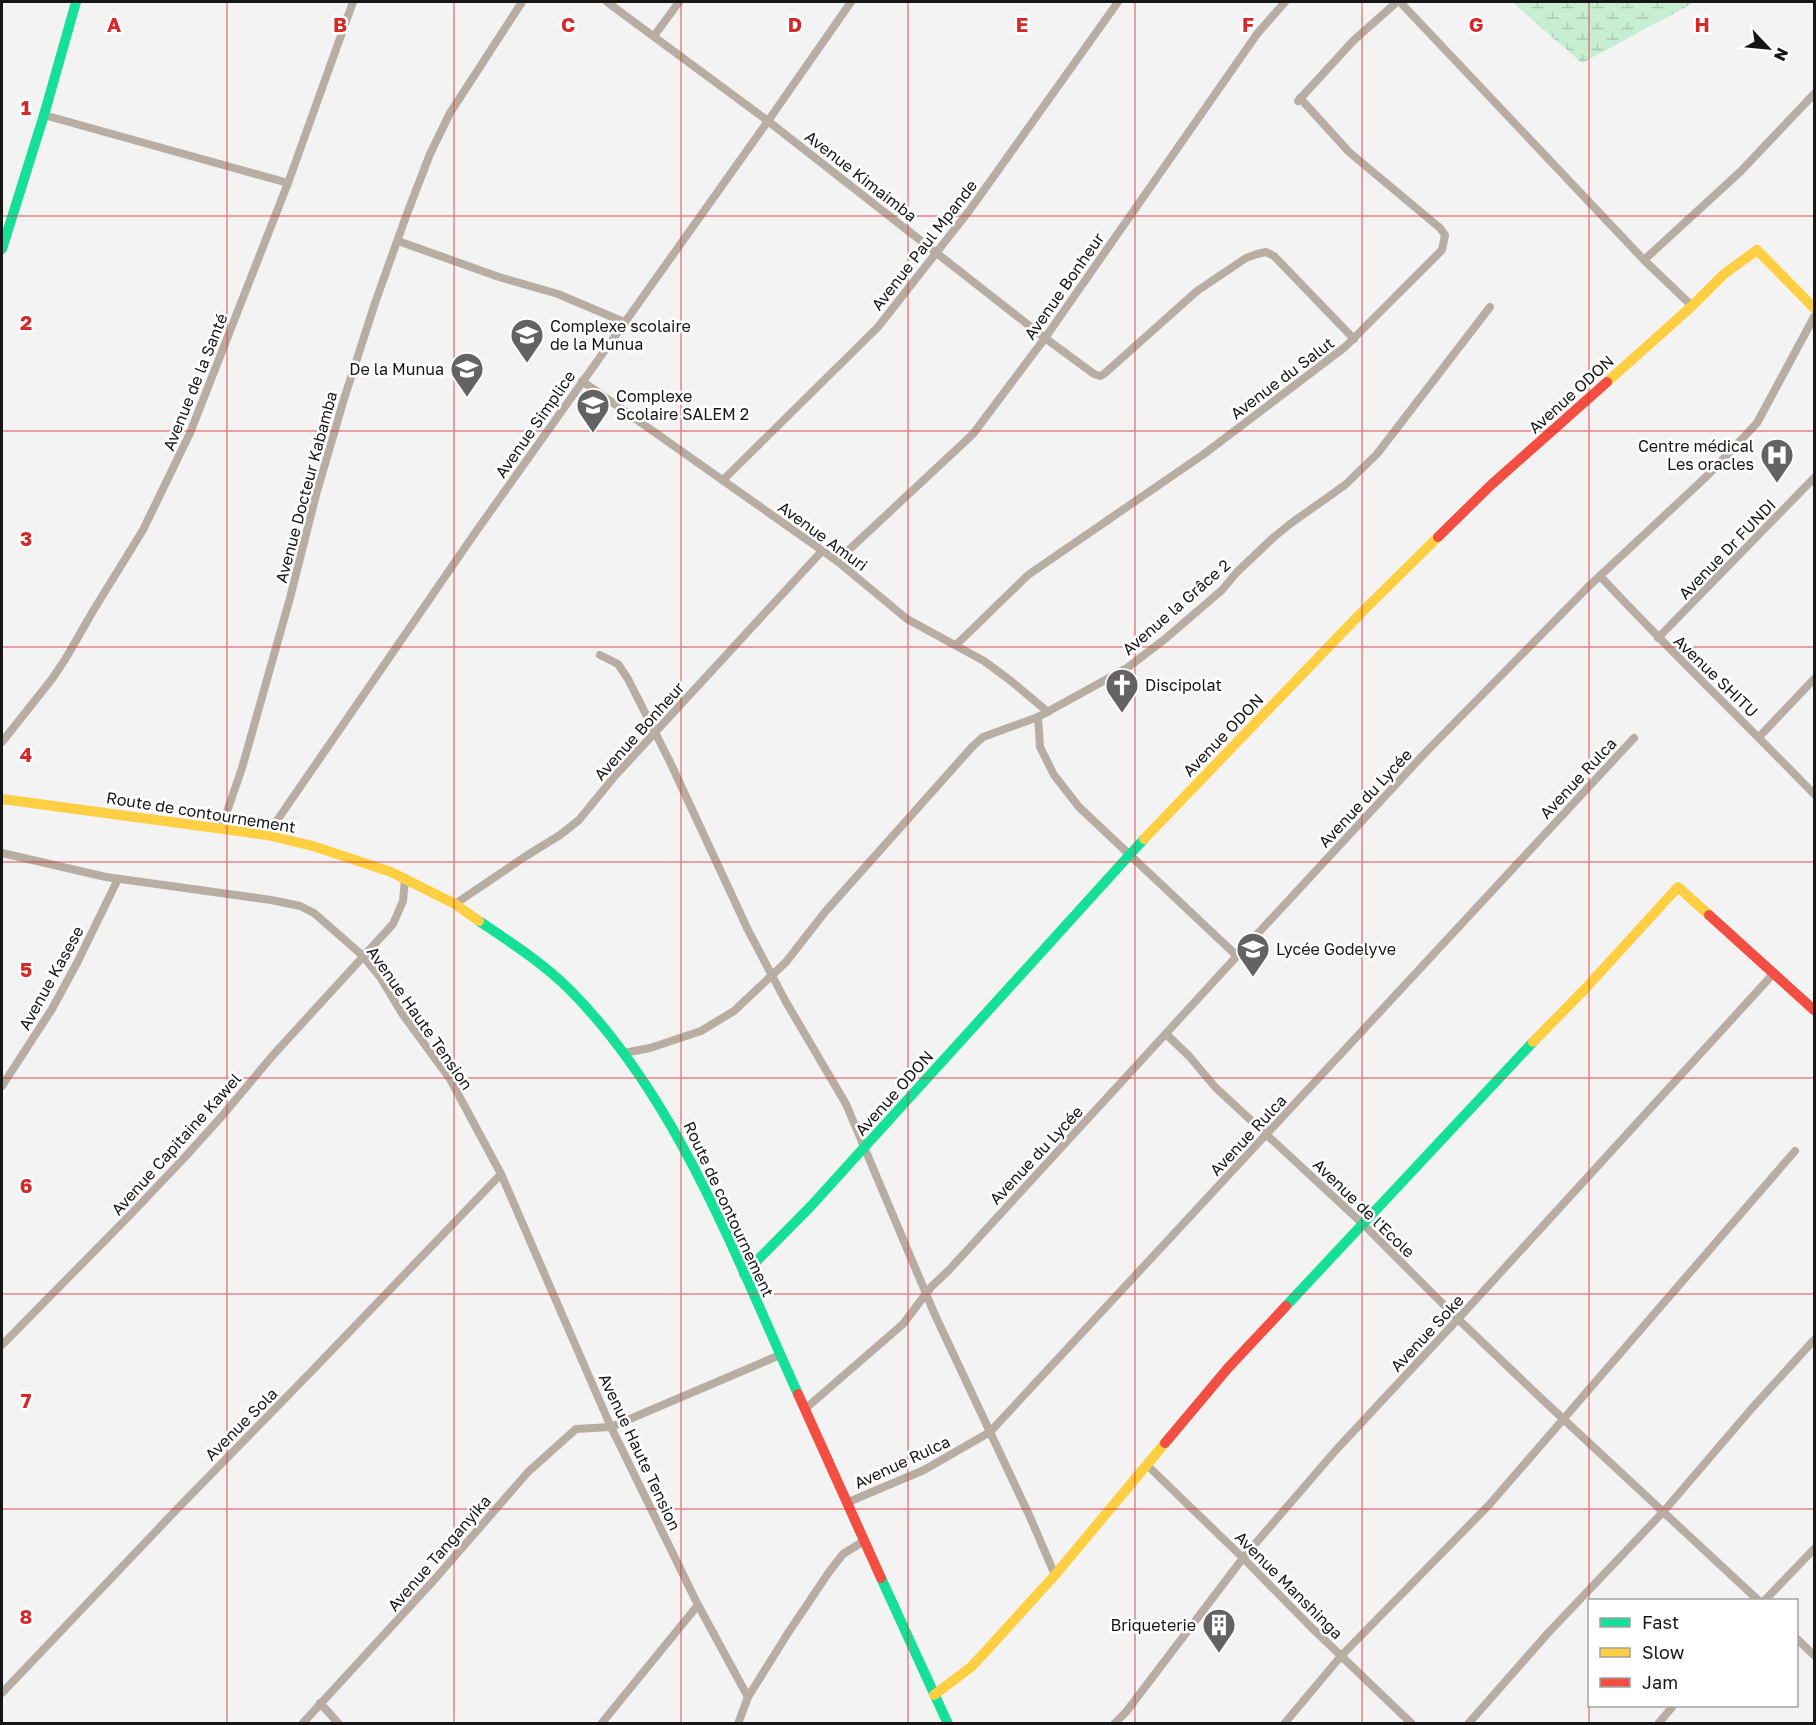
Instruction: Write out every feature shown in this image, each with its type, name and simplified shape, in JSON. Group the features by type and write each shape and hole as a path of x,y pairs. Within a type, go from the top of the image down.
{"street":[{"path":"2,249 44,116 76,2"},
{"name":"Avenue de la Santé","path":"2,742 66,658 154,511 190,434 288,183 353,2"},
{"name":"Avenue Docteur Kabamba","path":"221,829 242,768 290,598 316,495 375,303 430,154 450,113 522,2"},
{"name":"Avenue Kimaimba","path":"607,2 768,122 1094,374 1100,376 1104,374 1197,291 1246,258 1266,252 1274,256 1354,339"},
{"path":"654,36 680,2"},
{"name":"Avenue Simplice","path":"267,836 461,552 768,122 850,2"},
{"name":"Avenue Paul Mpande","path":"723,480 878,327 969,211 1118,2"},
{"name":"Avenue Bonheur","path":"837,561 972,434 1045,338 1257,34 1284,2"},
{"path":"1398,2 1644,260 1692,306"},
{"name":"Avenue du Salut","path":"956,645 1028,575 1204,454 1345,347 1442,250 1445,235 1440,228 1349,152 1299,99 1354,40 1398,2"},
{"path":"1644,260 1740,172 1815,94"},
{"path":"44,116 288,183"},
{"path":"398,241 499,277 558,294 624,322"},
{"name":"Avenue ODON","path":"744,1274 811,1206 1130,855 1363,611 1491,485 1692,306 1724,274 1757,250 1815,308"},
{"name":"Avenue la Grâce 2","path":"624,1053 650,1048 701,1031 734,1011 786,962 825,912 983,737 1038,717 1127,668 1222,590 1237,572 1282,530 1345,485 1377,454 1490,307"},
{"name":"Avenue du Lycée","path":"805,1409 903,1324 931,1287 1425,753 1599,576 1707,476 1757,423 1815,317"},
{"name":"Avenue Amuri","path":"582,381 837,561 907,619 984,661 1048,712"},
{"name":"Avenue Dr FUNDI","path":"1658,638 1815,478"},
{"name":"Avenue Bonheur","path":"455,904 579,820 614,777 822,551"},
{"name":"Avenue SHITU","path":"1599,576 1815,794"},
{"path":"600,655 618,664 628,679 704,833 747,930 846,1104 926,1294 1055,1575"},
{"path":"1759,737 1815,679"},
{"path":"1038,717 1040,747 1054,775 1079,807 1237,956"},
{"name":"Avenue Rulca","path":"846,1503 924,1470 990,1432 1634,738"},
{"name":"Route de contournement","path":"2,799 267,836 314,846 350,857 405,878 455,904 525,952 568,988 624,1053 669,1120 708,1195 948,1724"},
{"name":"Avenue Haute Tension","path":"2,853 118,879 300,906 314,913 362,955 380,977 403,1015 450,1079 501,1174 611,1427 698,1605 748,1697"},
{"path":"362,955 393,924 403,901 405,878"},
{"name":"Avenue Kasese","path":"2,1086 57,999 118,879"},
{"path":"934,1695 971,1667 1055,1575 1228,1368 1584,990 1678,886 1815,1010"},
{"name":"Avenue Capitaine Kawel","path":"2,1345 193,1149 362,955"},
{"name":"Avenue Soke","path":"1114,1724 1243,1558 1336,1450 1774,973"},
{"name":"Avenue de l'Ecole","path":"1166,1034 1189,1056 1215,1088 1363,1224 1545,1402 1757,1599"},
{"path":"1284,1724 1341,1656 1490,1505 1795,1151"},
{"name":"Avenue Sola","path":"2,1693 186,1499 308,1376 501,1174"},
{"path":"1468,1724 1549,1632 1664,1511 1753,1407 1815,1340"},
{"name":"Avenue Tanganyika","path":"302,1724 435,1579 528,1472 576,1429 611,1427 780,1355"},
{"name":"Avenue Manshinga","path":"1147,1465 1412,1724"},
{"path":"738,1724 748,1697 829,1572 843,1554 864,1541"},
{"path":"1766,1599 1815,1549"},
{"path":"601,1724 698,1605"},
{"path":"1798,1639 1815,1655"},
{"path":"320,1703 339,1724"},
{"path":"1658,1724 1672,1707"}],"green space":[{"path":"1512,2 1695,2 1582,63"}],"traffic: fast":[{"path":"2,249 76,2"},
{"path":"744,1274 811,1206 1144,839"},
{"path":"479,921 560,980 608,1033 642,1080 673,1129 701,1181 798,1394"},
{"path":"1286,1306 1533,1042"},
{"path":"881,1578 948,1724"}],"traffic: slow":[{"path":"1607,382 1692,306 1724,274 1757,250 1814,308"},
{"path":"1144,839 1363,611 1438,537"},
{"path":"2,799 267,835 313,846 391,872 455,904 479,921"},
{"path":"1533,1042 1678,887 1709,915"},
{"path":"934,1695 971,1667 986,1651 1055,1575 1165,1443"}],"traffic: jam":[{"path":"1438,537 1491,485 1607,382"},
{"path":"1709,915 1814,1010"},
{"path":"1165,1443 1228,1368 1286,1306"},
{"path":"798,1394 881,1578"}],"place":[{"name":"Complexe scolaire de la Munua","path":"527,364"},
{"name":"De la Munua","path":"467,398"},
{"name":"Complexe Scolaire SALEM 2","path":"593,434"},
{"name":"Centre médical Les oracles","path":"1777,484"},
{"name":"Discipolat","path":"1122,714"},
{"name":"Lycée Godelyve","path":"1253,978"},
{"name":"Briqueterie","path":"1219,1654"}]}
